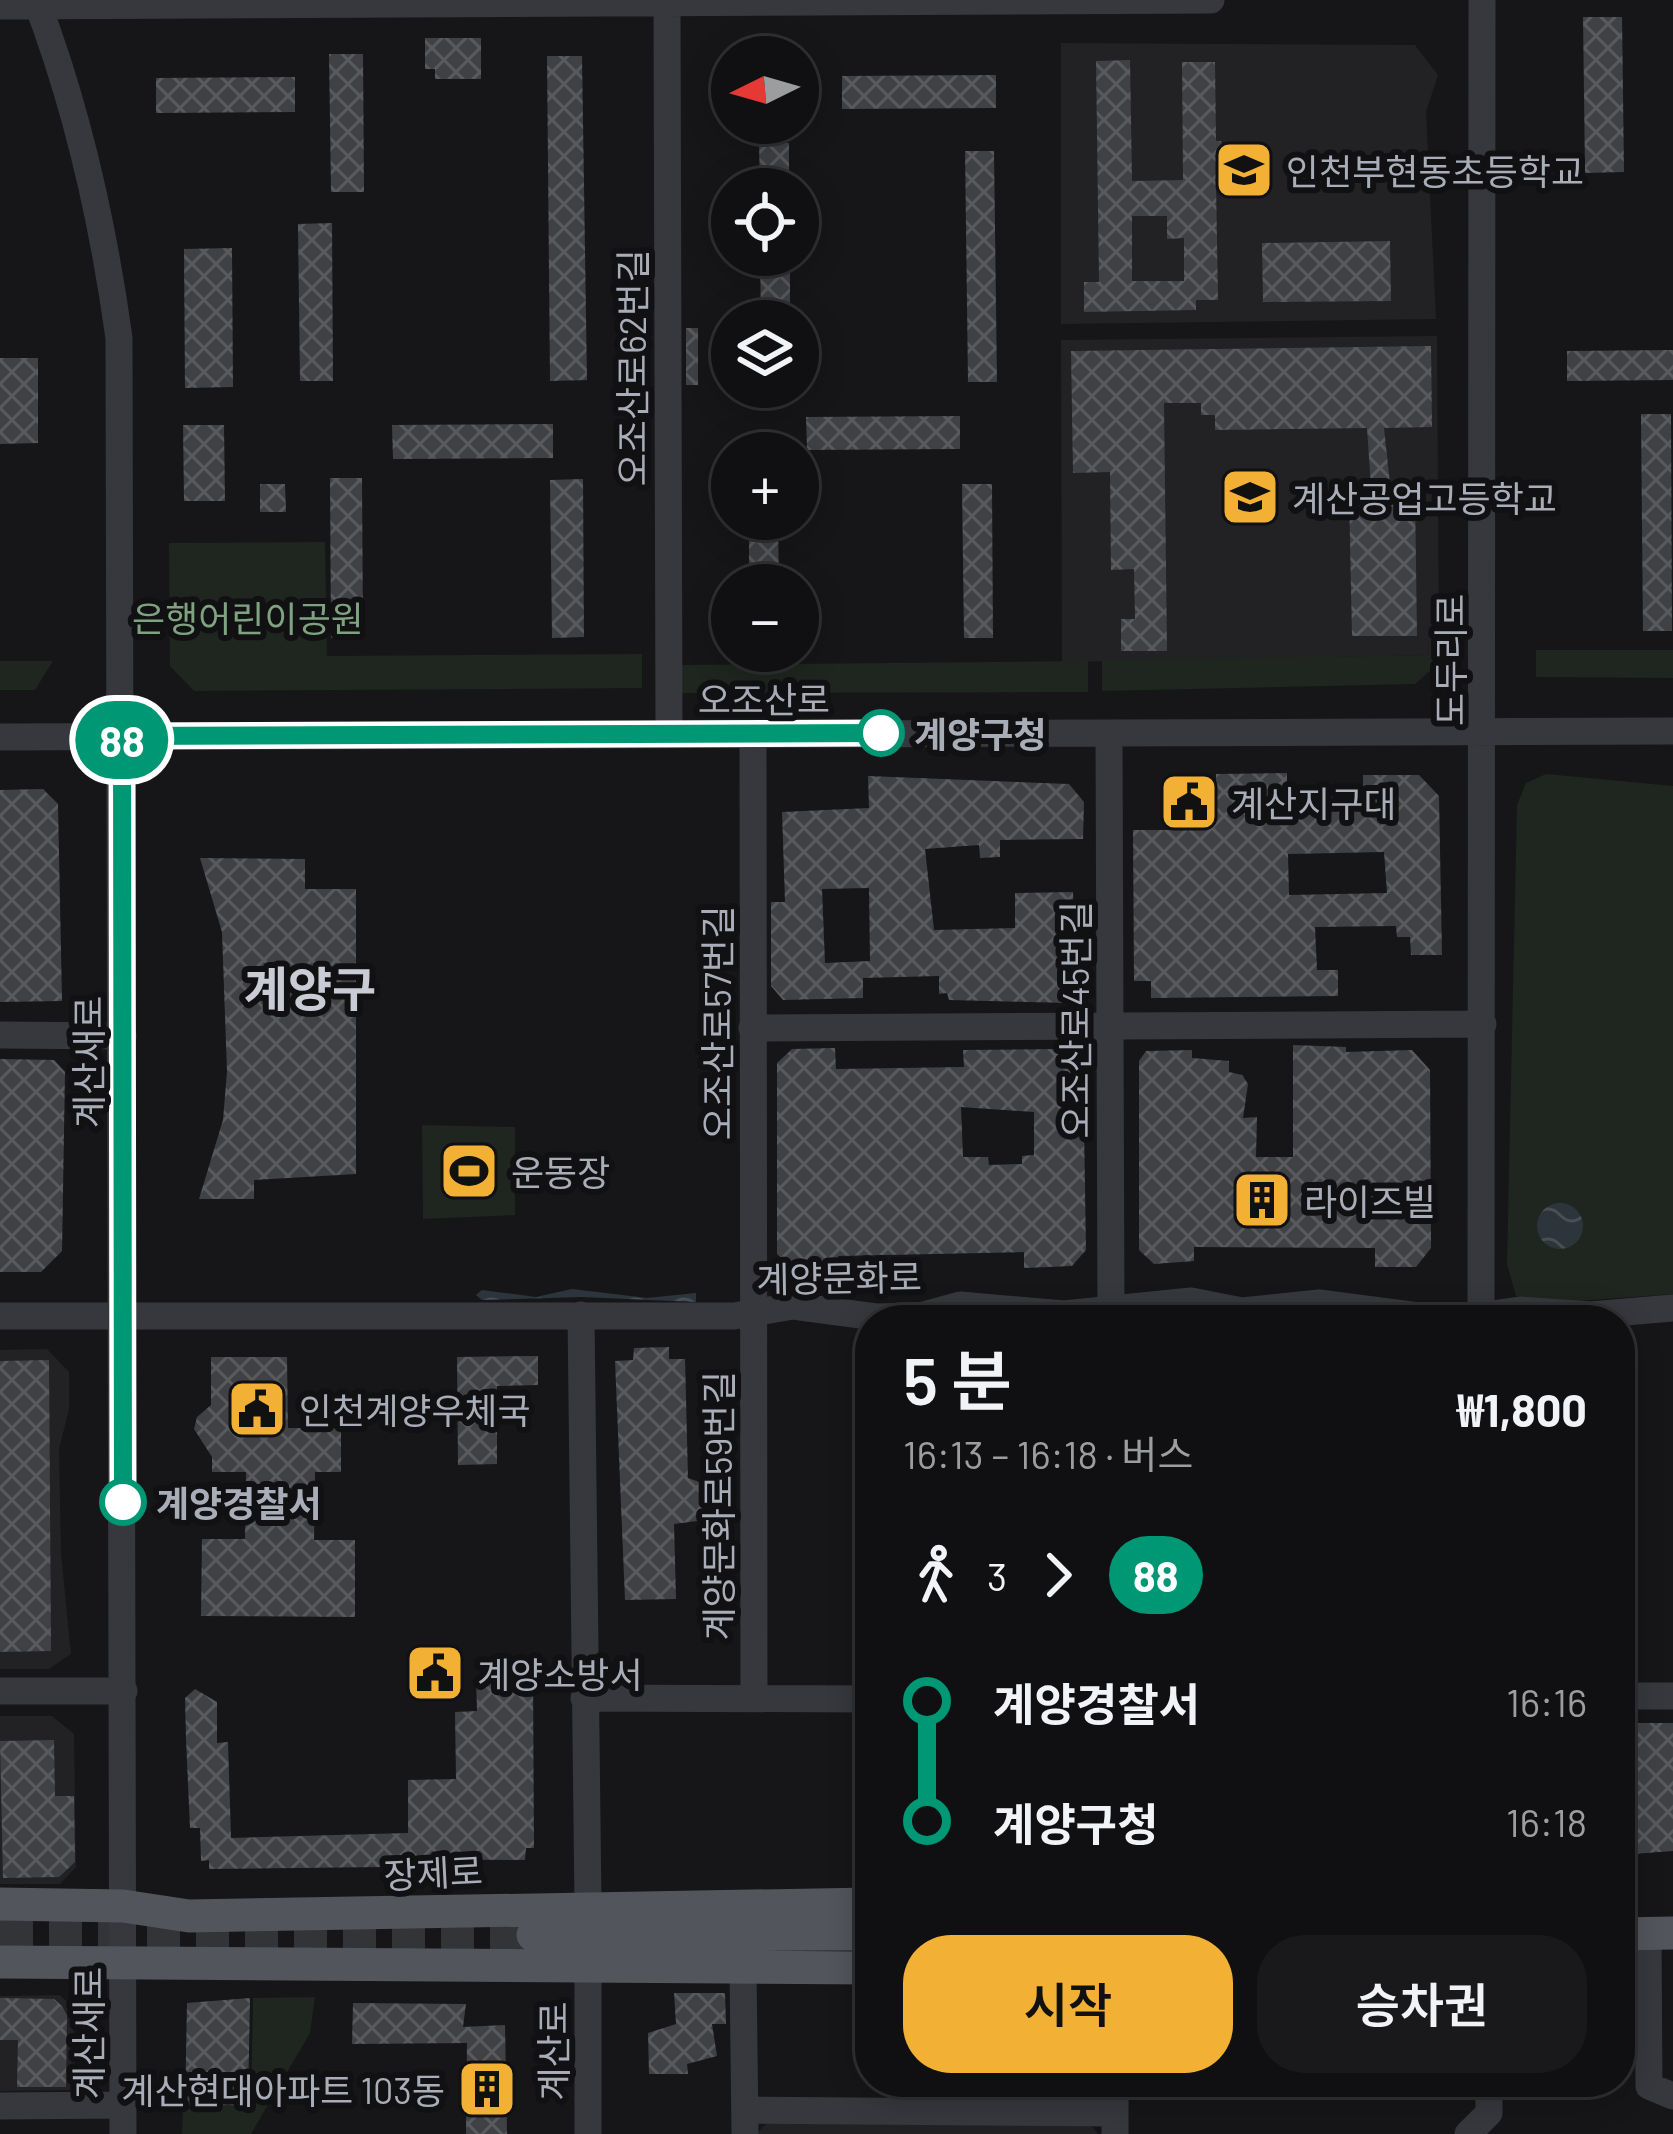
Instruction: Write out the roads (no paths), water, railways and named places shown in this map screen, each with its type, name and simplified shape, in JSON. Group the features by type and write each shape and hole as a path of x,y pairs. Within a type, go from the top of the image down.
{"main road":[{"name":"장제로","path":"0,1904 123,1906 189,1916 855,1904"},
{"path":"465,1909 442,1927 437,1942 444,1956 467,1969"},
{"path":"532,1934 855,1934"},
{"path":"0,1962 467,1969 855,1968"}],"street":[{"path":"0,6 1211,0"},
{"name":"도두리로","path":"1481,0 1485,731 1481,1305"},
{"name":"오조산로62번길","path":"667,2 669,734"},
{"name":"계산새로","path":"38,3 71,101 104,228 119,338 123,2120"},
{"name":"오조산로","path":"0,736 1673,731"},
{"name":"오조산로45번길","path":"1109,733 1111,1305"},
{"name":"오조산로57번길","path":"752,1313 753,734"},
{"path":"752,1028 1483,1024"},
{"path":"0,1035 123,1036"},
{"name":"계양문화로","path":"1164,1305 1191,1301 1211,1305"},
{"name":"계양문화로","path":"0,1316 752,1313 793,1306 855,1314"},
{"name":"계양문화로","path":"1635,1310 1673,1308"},
{"name":"계양문화로59번길","path":"752,1313 754,1699"},
{"path":"581,1315 588,1906"},
{"path":"0,1691 124,1690"},
{"path":"1635,1696 1673,1696"},
{"path":"584,1698 855,1699"},
{"path":"1647,1933 1649,2086 1673,2096"},
{"path":"743,1968 745,2122 1115,2123"},
{"name":"계산로","path":"588,1969 588,2134"},
{"path":"1468,2134 1489,2113 1490,2097"},
{"path":"0,2106 123,2120"}],"water":[{"path":"1560,1203 1576,1210 1583,1226 1576,1242 1560,1249 1544,1242 1537,1226 1544,1210"},
{"path":"572,1289 647,1298 696,1293 696,1302 582,1297 482,1300 476,1295 482,1290 536,1297"}],"tunnel":[{"path":"0,1936 533,1935"}],"place":[{"name":"인천부현동초등학교","path":"1244,170"},
{"name":"계산공업고등학교","path":"1250,497"},
{"name":"계양구청","path":"881,733"},
{"name":"계산지구대","path":"1189,802"},
{"name":"운동장","path":"469,1171"},
{"name":"라이즈빌","path":"1262,1200"},
{"name":"인천계양우체국","path":"257,1409"},
{"name":"계양경찰서","path":"123,1502"},
{"name":"계양소방서","path":"435,1673"},
{"name":"계산현대아파트 103동","path":"487,2089"}],"district":[{"name":"계양구","path":"310,988"}],"park label":[{"name":"은행어린이공원","path":"248,617"}]}
